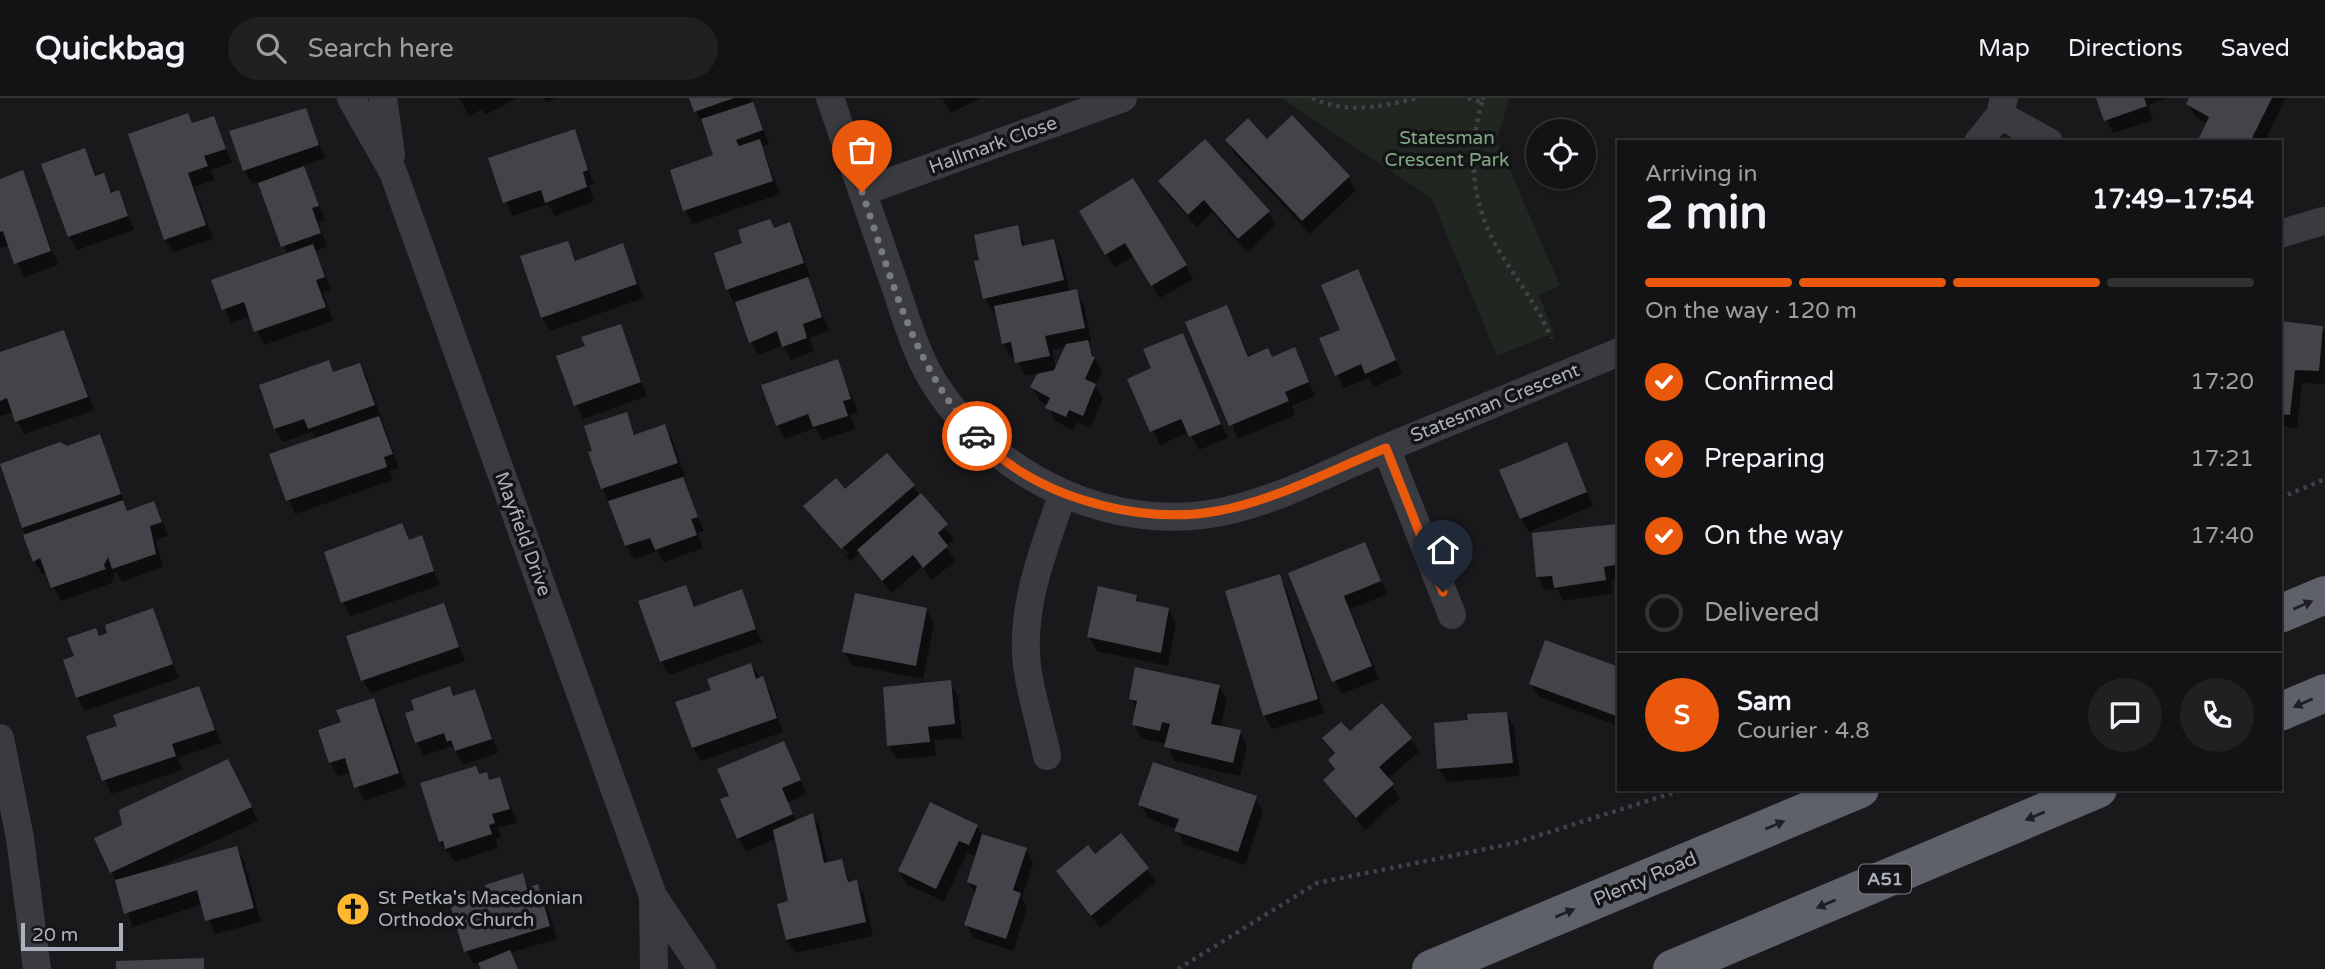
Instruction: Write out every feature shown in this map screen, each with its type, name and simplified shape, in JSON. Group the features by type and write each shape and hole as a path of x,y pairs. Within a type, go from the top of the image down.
{"highway":[{"path":"2282,613 2325,595"},
{"path":"2282,711 2325,693"},
{"name":"Plenty Road","path":"1431,969 1855,791"},
{"name":"A51","path":"1672,969 2093,791"}],"street":[{"name":"Mayfield Drive","path":"351,98 393,172 653,896 702,969"},
{"name":"Mayfield Drive","path":"383,98 393,172"},
{"name":"Statesman Crescent","path":"830,98 908,325 937,387 982,441 1013,467 1063,493 1108,508 1150,516 1209,513 1252,504 1617,353"},
{"name":"Hallmark Close","path":"862,192 1123,98"},
{"path":"1979,140 2002,107 2046,140"},
{"path":"2282,233 2323,221"},
{"path":"1386,448 1452,615"},
{"path":"1047,756 1027,666 1027,626 1030,592 1063,493"},
{"path":"0,738 20,838 37,969"},
{"name":"Mayfield Drive","path":"653,896 654,969"}],"path":[{"path":"1312,98 1326,105 1371,109 1418,98"},
{"path":"1468,98 1483,100 1472,156 1474,182 1483,216 1498,249 1536,304 1551,338"},
{"path":"2282,497 2325,479"},
{"path":"1178,969 1317,883 1515,844 1679,791"}],"green space":[{"name":"Statesman Crescent Park","path":"1281,98 1509,98 1497,140 1560,286 1539,295 1554,333 1497,356 1432,199"}],"building":[{"path":"689,98 734,98 694,112"},
{"path":"2096,98 2144,98 2147,106 2104,121"},
{"path":"2189,98 2272,98 2251,140 2202,140 2199,138 2209,117 2186,104"},
{"path":"753,102 763,130 736,140 739,146 760,139 773,181 683,211 670,170 713,155 701,119"},
{"path":"306,108 319,145 243,171 229,131"},
{"path":"188,113 192,123 214,116 226,149 204,156 208,166 188,173 206,225 164,240 128,134"},
{"path":"1292,115 1350,176 1302,221 1225,140 1248,118 1267,139"},
{"path":"575,129 588,170 583,172 587,187 545,203 541,190 503,203 488,158"},
{"path":"1205,139 1270,211 1238,239 1204,200 1188,215 1158,181"},
{"path":"85,148 95,176 104,173 111,193 119,190 128,216 68,237 41,164"},
{"path":"304,166 319,206 312,208 321,233 281,247 258,183"},
{"path":"23,170 51,251 14,264 3,231 0,232 0,179"},
{"path":"1133,178 1187,265 1151,286 1125,243 1105,255 1079,211"},
{"path":"770,219 774,228 790,222 804,263 726,290 714,253 742,243 738,230"},
{"path":"1018,225 1022,246 1054,239 1064,280 983,299 974,261 979,260 974,235"},
{"path":"568,241 575,261 623,243 637,284 541,318 520,256"},
{"path":"313,244 325,277 316,280 326,307 254,332 244,302 222,310 211,280"},
{"path":"1358,269 1396,360 1365,374 1361,364 1335,376 1319,338 1340,330 1321,285"},
{"path":"808,277 822,317 803,324 807,338 782,347 777,331 749,343 735,302"},
{"path":"1077,289 1085,328 1045,336 1050,356 1015,363 1011,342 1002,344 994,306"},
{"path":"1227,305 1248,357 1268,348 1272,357 1295,347 1309,382 1285,392 1289,401 1229,426 1185,322"},
{"path":"2282,321 2323,326 2319,371 2295,370 2290,415 2282,414"},
{"path":"621,324 641,382 574,406 556,356 585,346 581,337"},
{"path":"64,330 88,397 15,422 7,398 0,401 0,352"},
{"path":"1183,333 1221,424 1189,437 1181,419 1150,432 1127,379 1151,368 1143,349"},
{"path":"1088,340 1092,356 1095,357 1085,379 1096,384 1083,416 1069,410 1066,417 1045,408 1050,398 1030,387 1037,374 1054,370 1066,344"},
{"path":"838,359 851,399 843,401 848,416 813,427 808,414 776,426 761,385"},
{"path":"329,360 333,372 360,363 375,405 308,429 304,419 274,429 259,385"},
{"path":"627,412 634,435 665,424 678,463 601,489 588,452 592,451 584,426"},
{"path":"379,416 393,454 384,457 387,467 286,501 269,454"},
{"path":"100,434 121,494 22,528 0,464 60,442 67,446"},
{"path":"1567,442 1587,492 1520,519 1499,470"},
{"path":"887,453 915,485 841,549 803,506 836,478 845,489"},
{"path":"683,477 698,517 691,519 697,535 655,550 650,538 625,546 608,501"},
{"path":"921,493 948,524 938,533 948,546 923,568 913,555 882,581 857,550"},
{"path":"123,500 127,511 154,501 162,522 150,526 156,554 112,569 108,557 104,565 106,569 51,588 40,558 33,562 23,535"},
{"path":"402,523 409,540 422,535 434,571 341,603 324,552"},
{"path":"1617,524 1617,564 1604,567 1606,580 1554,588 1552,576 1536,577 1532,533"},
{"path":"1365,542 1381,581 1344,596 1372,666 1332,682 1288,573"},
{"path":"1280,574 1318,699 1263,716 1225,591"},
{"path":"686,585 694,607 742,589 756,629 660,662 638,601"},
{"path":"1098,586 1137,595 1136,601 1169,608 1161,653 1087,637"},
{"path":"855,593 927,608 916,666 842,652"},
{"path":"444,603 459,647 361,681 346,636"},
{"path":"153,608 173,664 76,698 63,660 74,656 67,638 96,628 99,636 107,633 105,625"},
{"path":"1545,640 1617,666 1617,716 1529,684"},
{"path":"751,663 756,679 763,676 777,718 692,748 675,702 711,690 707,679"},
{"path":"1135,667 1220,685 1211,724 1241,730 1233,763 1164,747 1170,724 1162,722 1160,731 1132,725 1137,701 1129,699"},
{"path":"951,680 955,724 928,727 930,742 887,746 883,687"},
{"path":"199,686 215,730 172,744 176,756 102,781 86,736 117,726 113,715"},
{"path":"450,686 453,696 475,689 492,739 455,751 451,740 447,742 444,733 415,743 405,713 414,710 411,700"},
{"path":"374,698 399,773 354,788 345,758 329,763 318,730 341,722 336,710"},
{"path":"1382,703 1412,738 1379,767 1394,784 1356,818 1323,780 1335,769 1328,760 1335,753 1322,738 1341,722 1350,731"},
{"path":"1507,712 1513,763 1437,769 1434,723 1468,720 1467,714"},
{"path":"784,741 801,780 782,788 793,814 737,839 720,799 729,796 717,769"},
{"path":"228,759 252,807 110,873 94,838 122,825 119,810"},
{"path":"1153,762 1257,796 1238,852 1174,831 1179,819 1138,805"},
{"path":"476,766 479,774 487,772 489,780 500,777 510,809 492,814 495,823 489,825 492,834 445,849 443,841 439,842 420,783"},
{"path":"930,802 978,825 969,845 959,841 936,889 898,871"},
{"path":"813,813 824,863 842,859 848,882 857,880 866,922 786,940 777,904 788,901 773,830"},
{"path":"1121,833 1149,868 1091,916 1056,871 1088,845 1095,854"},
{"path":"982,834 1027,848 1013,890 1021,893 1006,939 964,925 977,886 967,882"},
{"path":"237,846 254,908 205,921 197,890 124,914 115,880"},
{"path":"523,873 527,888 538,884 550,926 464,952 448,898 475,889 479,904 490,900 485,885"},
{"path":"510,950 518,969 481,969 478,963"},
{"path":"204,958 204,969 116,969 116,961"}],"way so far":[{"path":"862,192 923,363 956,414 977,436"}],"place":[{"name":"St Petka's Macedonian Orthodox Church","path":"353,909"}],"route":[{"path":"977,436 1013,467 1063,493 1108,508 1150,516 1186,517 1252,504 1386,448 1443,592"}]}
